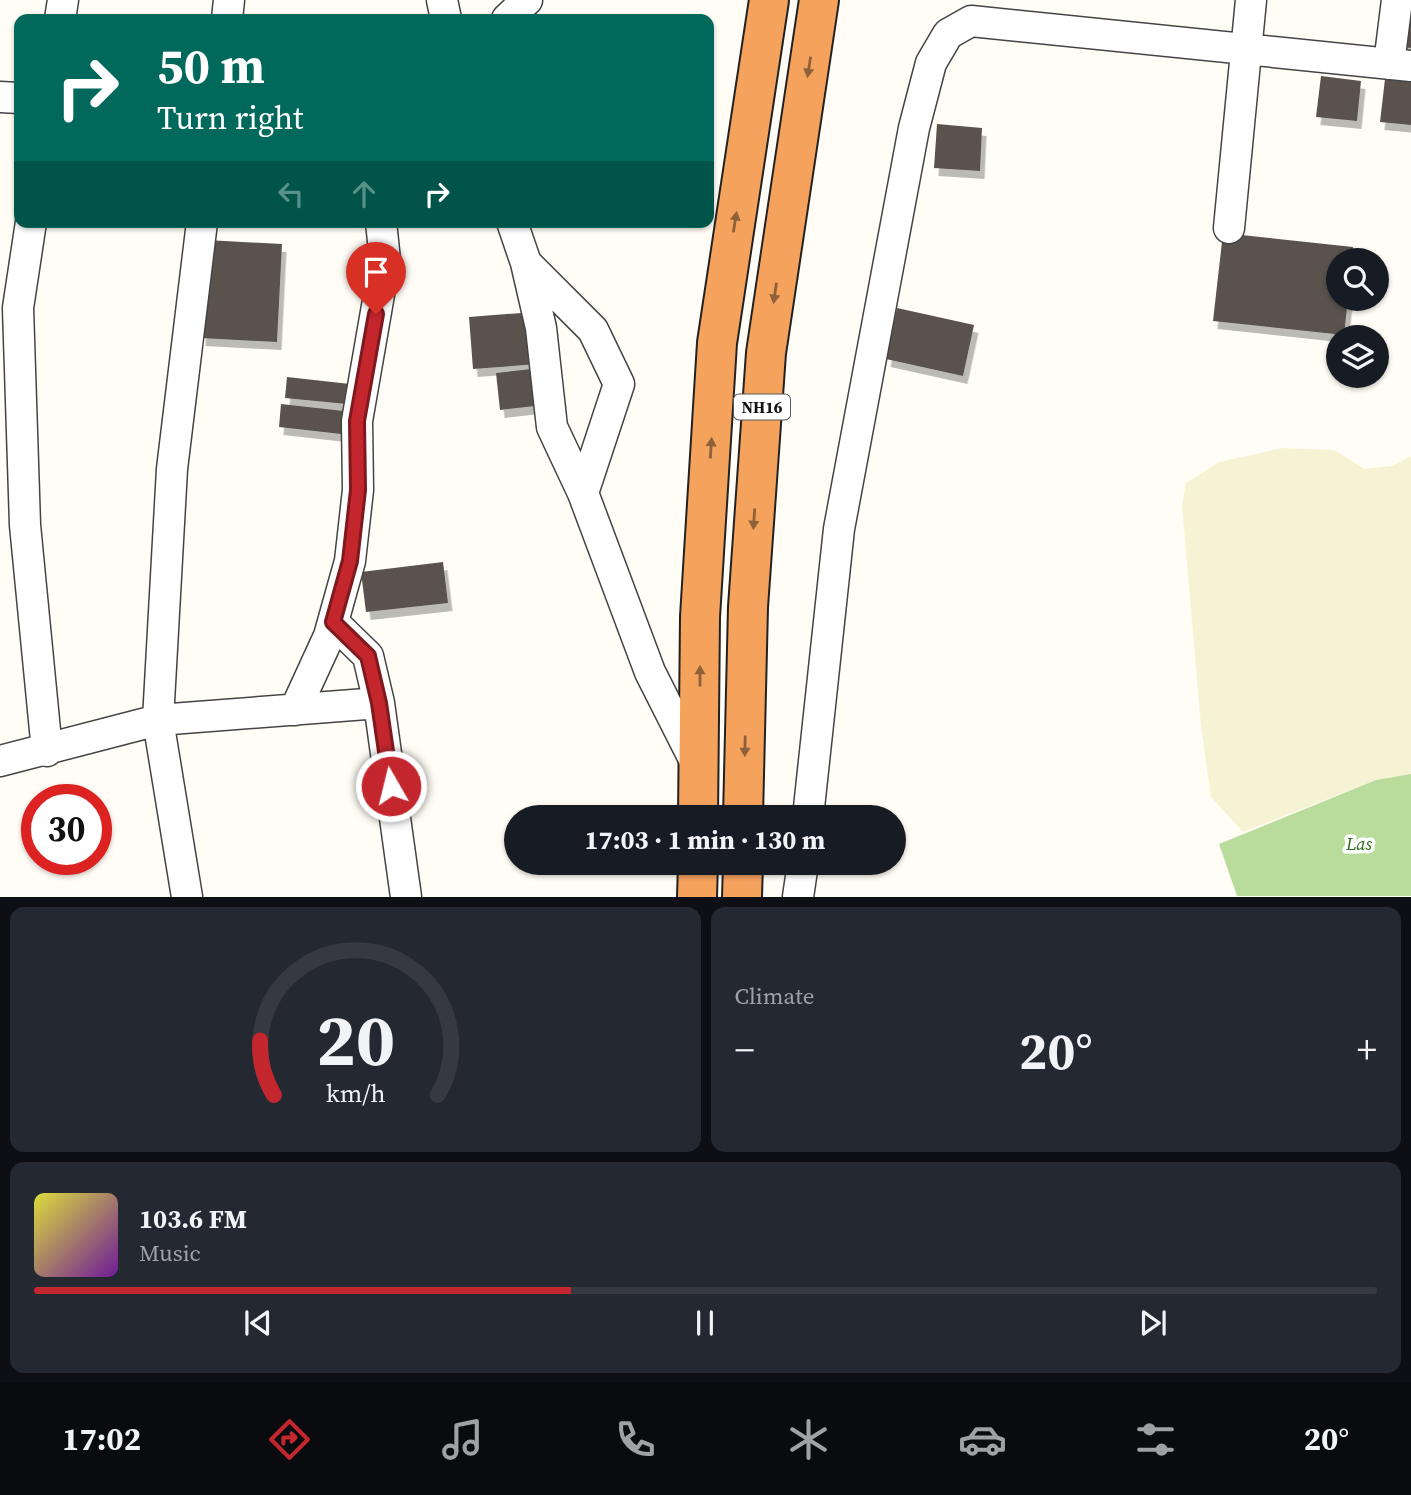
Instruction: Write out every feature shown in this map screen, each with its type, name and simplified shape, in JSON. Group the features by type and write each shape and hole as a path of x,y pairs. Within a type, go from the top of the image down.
{"highway":[{"name":"NH16","path":"698,805 700,617 717,343 769,0"},
{"name":"NH16","path":"743,805 748,607 766,353 819,0"},
{"path":"697,897 698,875"},
{"path":"742,897 743,875"}],"street":[{"path":"512,14 527,0"},
{"path":"1229,228 1251,0"},
{"path":"809,805 839,529 914,128 931,63 948,34 971,21 1400,65 1396,0"},
{"path":"30,228 18,308 25,525 47,751"},
{"path":"187,897 158,720 172,469 201,228"},
{"path":"295,710 333,622 350,561 358,490 357,421 385,260 382,228"},
{"path":"514,228 526,263 541,328 552,427 583,493 650,672 699,768"},
{"path":"526,263 593,330 619,384 583,493"},
{"path":"333,622 368,656 379,703 406,897"},
{"path":"0,761 47,751 158,720 379,703"},
{"path":"798,897 801,875"}],"shaded area":[{"path":"1283,448 1334,450 1365,469 1392,466 1411,456 1411,774 1376,780 1243,832 1211,797 1201,726 1182,505 1186,483 1219,462"}],"green space":[{"name":"Las","path":"1411,774 1411,896 1237,896 1219,844 1376,780"}],"building":[{"path":"1411,0 1411,48 1394,46"},
{"path":"1321,76 1361,81 1357,121 1316,117"},
{"path":"1385,79 1411,82 1411,125 1380,122"},
{"path":"937,124 982,128 980,171 934,168"},
{"path":"1223,233 1353,247 1326,248 1326,311 1347,311 1345,325 1326,325 1326,333 1213,321"},
{"path":"206,240 282,244 277,342 201,338"},
{"path":"897,308 974,325 963,376 886,359"},
{"path":"534,312 538,364 473,369 469,317"},
{"path":"531,369 535,406 500,410 496,373"},
{"path":"287,377 359,385 357,405 285,398"},
{"path":"281,404 353,412 350,435 279,427"},
{"path":"443,562 448,603 366,612 361,572"}],"route":[{"path":"376,314 357,421 358,490 350,561 333,622 368,656 379,703 391,786"}]}
